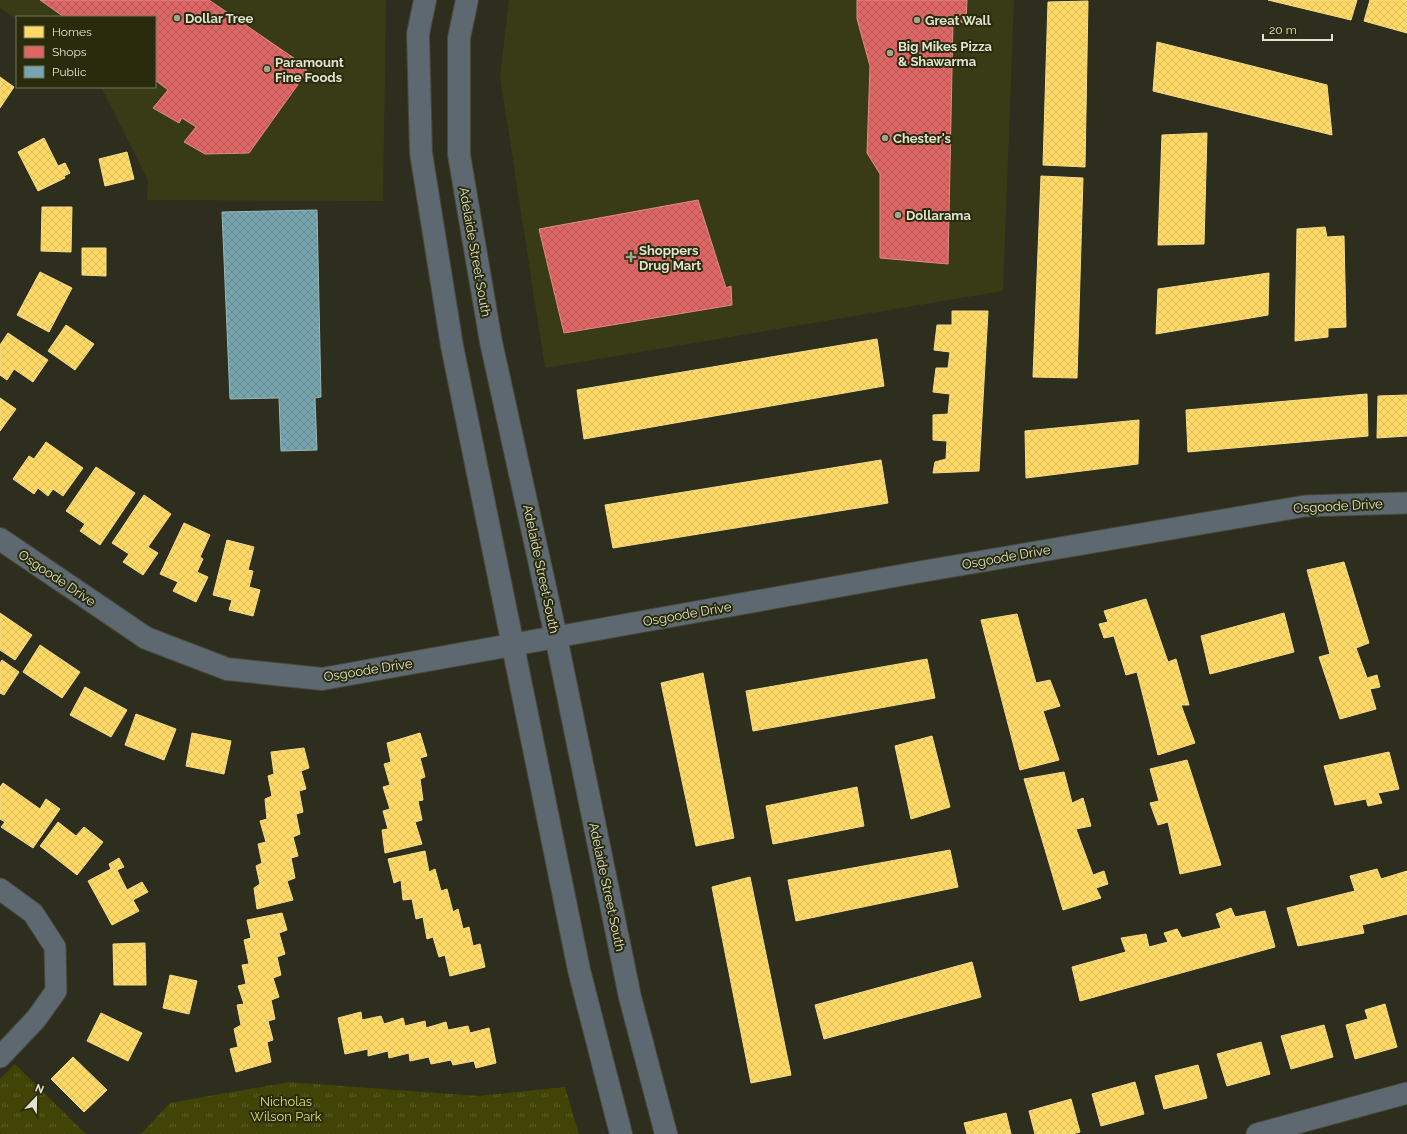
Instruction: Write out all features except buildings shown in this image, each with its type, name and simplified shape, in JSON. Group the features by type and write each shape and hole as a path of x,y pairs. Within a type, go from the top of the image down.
{"street":[{"path":"424,0 418,34 421,153 452,346 578,970 621,1134"},
{"name":"Adelaide Street South","path":"467,0 459,38 458,156 491,342 556,637 630,997 666,1134"},
{"name":"Osgoode Drive","path":"0,539 146,638 227,669 322,679 919,572 1305,506 1407,503"},
{"path":"0,889 33,913 55,946 56,991 36,1019 0,1057"},
{"path":"1257,1134 1407,1093"}],"shaded area":[{"path":"0,0 386,0 383,201 147,200 148,180 102,88 156,88 156,16 16,16 16,19 0,8"},
{"path":"509,0 1014,0 1003,291 545,368 500,76"}],"green space":[{"path":"15,1064 86,1134 2,1134 0,1132 0,1079"},
{"name":"Nicholas Wilson Park","path":"289,1082 478,1096 565,1087 579,1134 141,1134 170,1103"}],"place":[{"name":"Dollar Tree","path":"177,18"},
{"name":"Great Wall","path":"917,20"},
{"name":"Big Mikes Pizza & Shawarma","path":"890,53"},
{"name":"Paramount Fine Foods","path":"267,69"},
{"name":"Chester's","path":"885,138"},
{"name":"Dollarama","path":"898,215"},
{"name":"Shoppers Drug Mart","path":"631,257"}]}
